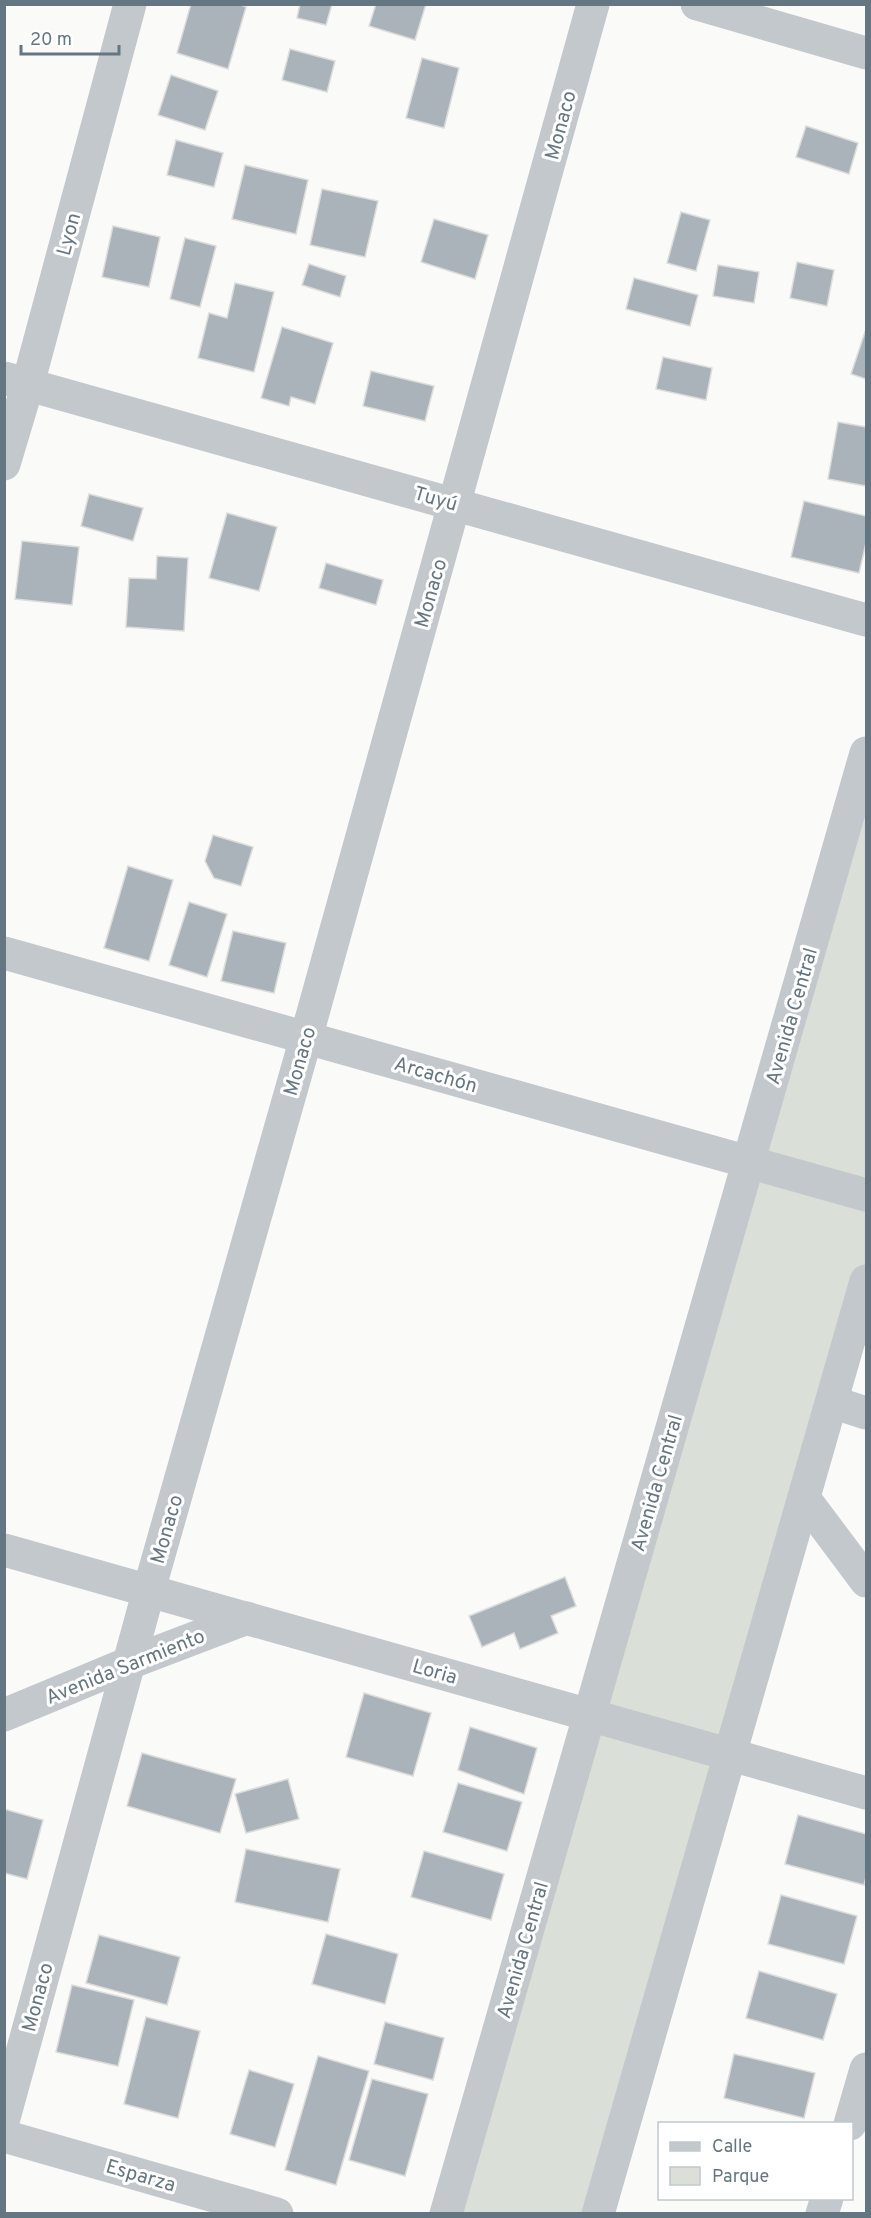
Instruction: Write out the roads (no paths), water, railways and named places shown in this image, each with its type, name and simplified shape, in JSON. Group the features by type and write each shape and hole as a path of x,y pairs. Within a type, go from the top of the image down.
{"street":[{"name":"Lyon","path":"4,464 16,381 130,4"},
{"name":"Monaco","path":"4,2118 149,1590 306,1038 593,4"},
{"path":"697,4 867,53"},
{"name":"Tuyú","path":"16,381 867,620"},
{"name":"Avenida Central","path":"446,2214 867,753"},
{"name":"Arcachón","path":"4,954 867,1195"},
{"path":"598,2214 867,1281"},
{"path":"832,1402 867,1413"},
{"path":"804,1498 867,1581"},
{"name":"Loria","path":"4,1550 867,1793"},
{"name":"Avenida Sarmiento","path":"4,1715 129,1663 247,1618"},
{"path":"851,2122 867,2068"},
{"name":"Esparza","path":"4,2136 277,2214"}]}
